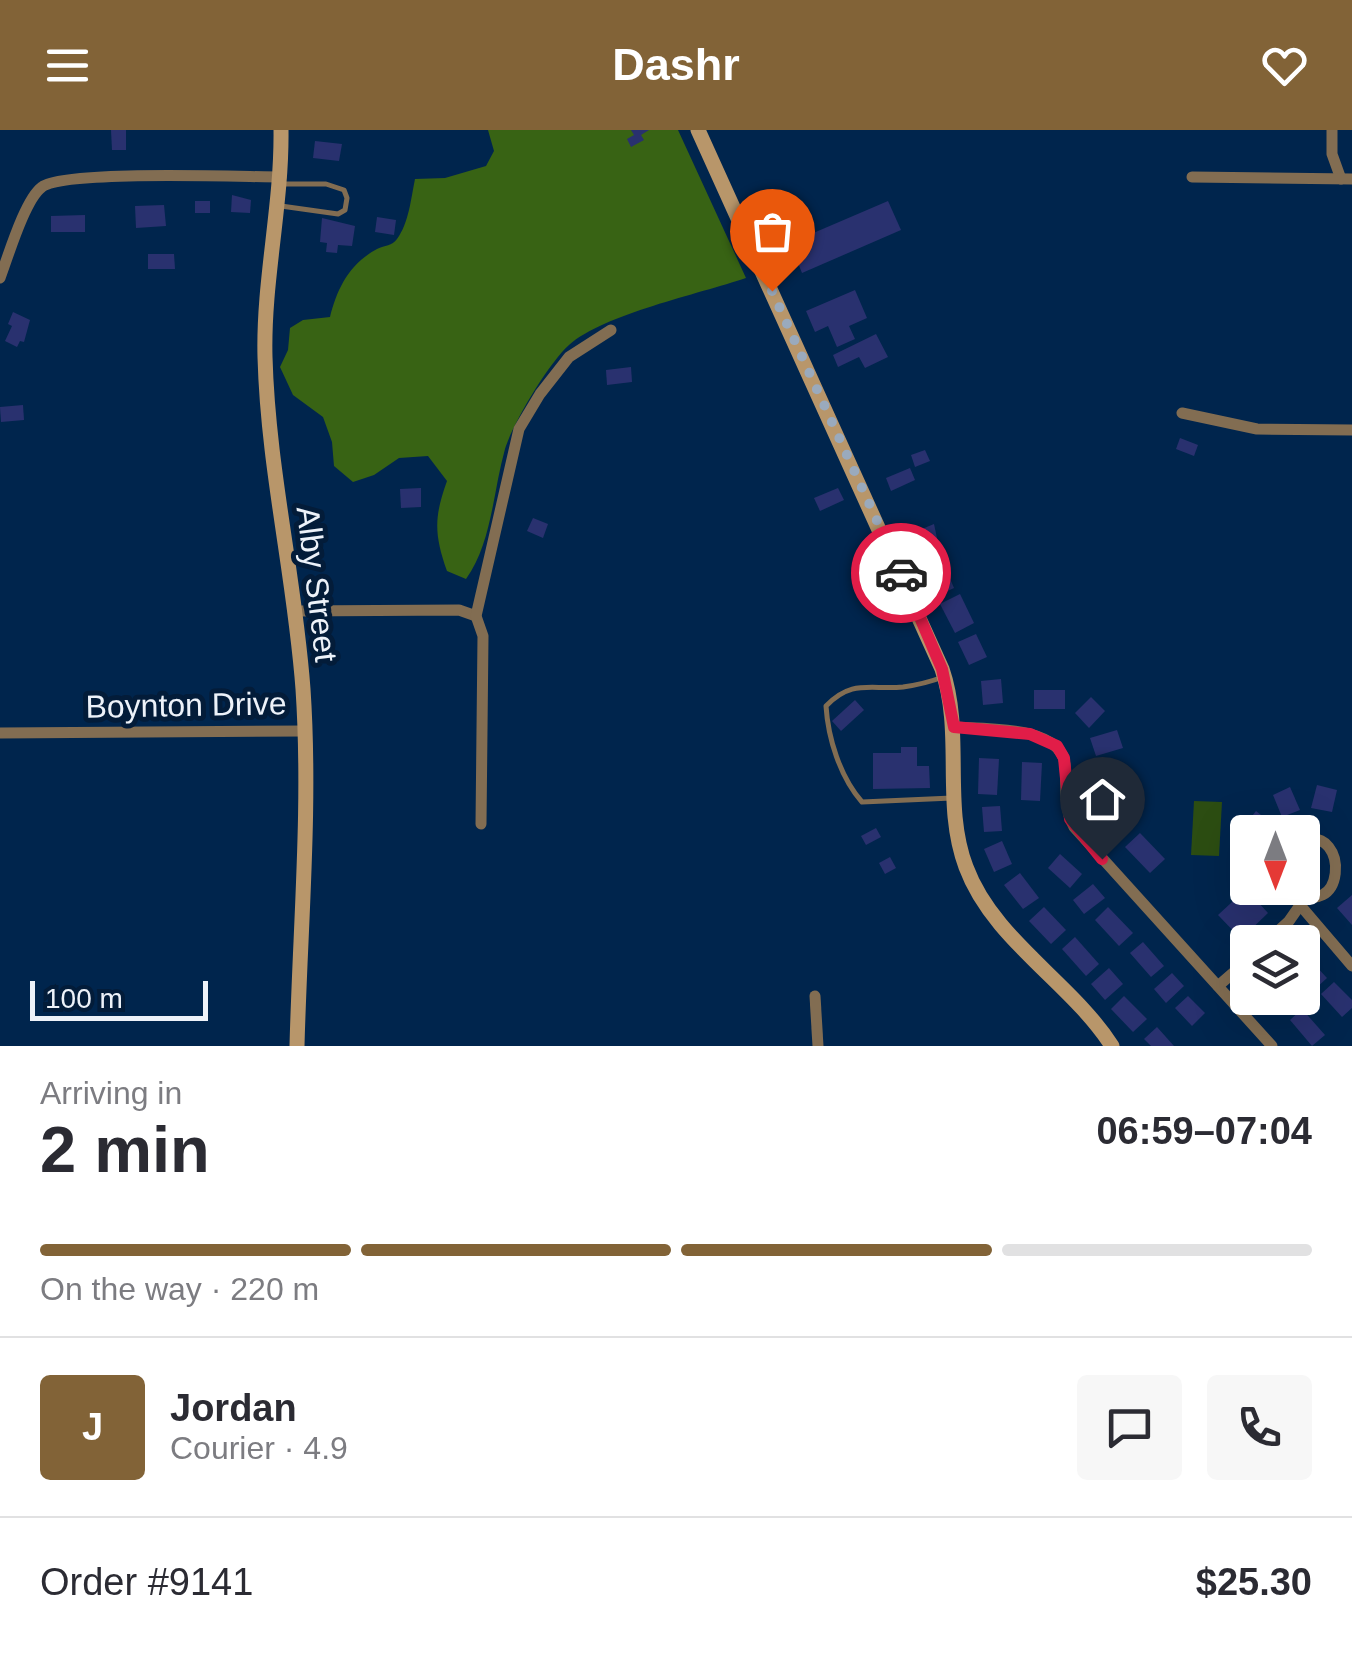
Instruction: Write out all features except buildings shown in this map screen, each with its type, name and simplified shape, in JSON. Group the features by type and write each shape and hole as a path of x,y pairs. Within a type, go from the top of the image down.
{"street":[{"name":"Alby Street","path":"281,130 281,180 265,356 304,730 297,1046"},
{"path":"698,130 945,677 954,727 960,846 979,894 1112,1046"},
{"path":"1332,130 1332,154 1347,179"},
{"path":"1192,177 1347,179"},
{"path":"0,278 35,193 60,180 281,180"},
{"path":"481,824 484,636 476,616 519,429 569,357 611,330"},
{"path":"1182,414 1257,429 1352,430"},
{"path":"294,610 459,610 476,616"},
{"path":"954,727 1030,734 1057,746 1064,758 1067,811 1074,827 1272,1046"},
{"name":"Boynton Drive","path":"0,733 304,730"},
{"path":"1320,838 1336,849 1342,867 1329,892 1320,895"},
{"path":"1286,925 1301,905"},
{"path":"1307,905 1352,966"},
{"path":"1218,986 1230,976"},
{"path":"815,996 818,1046"}],"lane":[{"path":"278,206 338,214 345,210 347,198 344,190 326,184 281,180"},
{"path":"945,677 898,687 862,686 840,692 826,706 828,729 848,783 862,802 955,798"}],"green space":[{"path":"488,130 678,130 746,278 605,324 569,345 532,394 509,438 487,533 466,579 447,571 437,526 447,481 428,456 399,458 374,475 353,482 334,466 332,442 323,417 293,395 280,367 288,350 290,328 303,320 330,317 336,297 352,270 367,255 397,239 407,218 415,179 445,178 486,166 494,151"},
{"path":"1194,801 1222,802 1219,856 1191,855"}],"way so far":[{"path":"772,291 901,573"}],"route":[{"path":"901,573 942,669 954,727 1030,734 1057,746 1064,758 1070,819 1102,859"}]}
